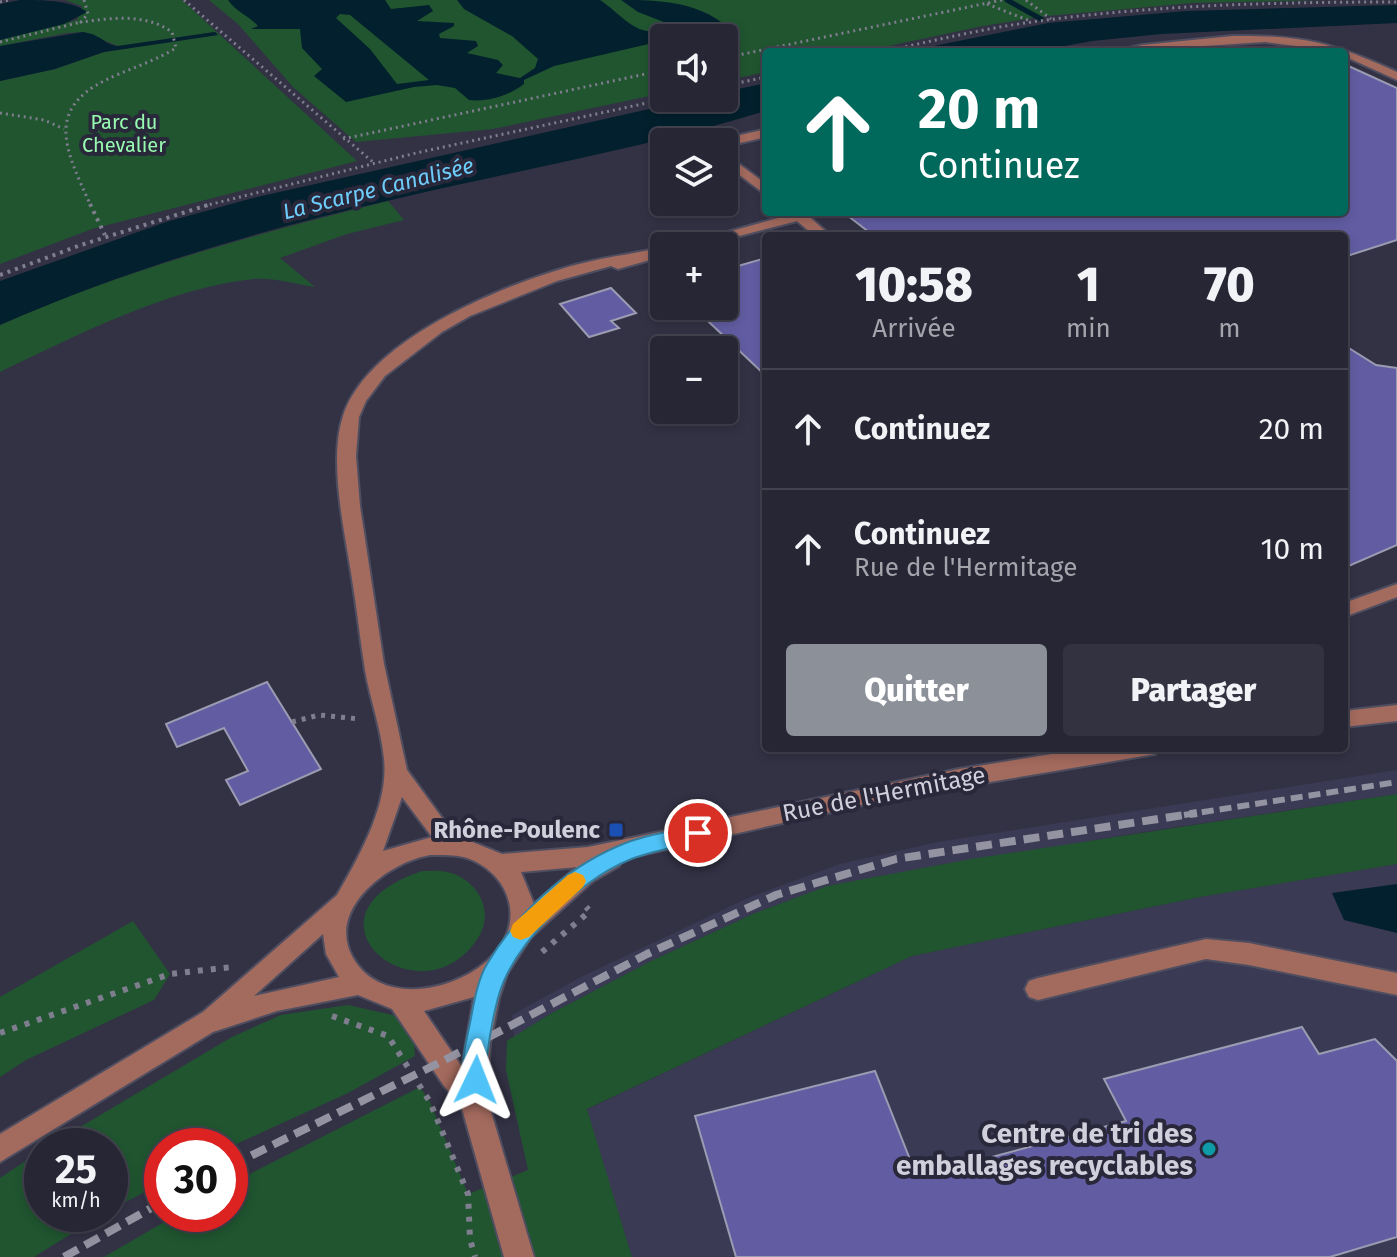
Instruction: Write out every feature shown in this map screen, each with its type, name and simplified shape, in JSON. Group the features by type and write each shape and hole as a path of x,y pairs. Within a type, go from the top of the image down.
{"street":[{"path":"1162,48 1272,38 1318,43 1332,48"},
{"path":"1348,54 1397,76"},
{"path":"738,140 762,134"},
{"path":"738,168 762,188"},
{"path":"733,232 790,216"},
{"path":"799,216 819,232"},
{"path":"456,845 437,828 396,772 377,681 351,500 348,460 351,418 368,388 396,357 457,317 508,296 650,255"},
{"path":"1348,608 1397,590"},
{"path":"1348,719 1397,713"},
{"name":"Rue de l'Hermitage","path":"500,864 553,862 624,852 847,799 1057,760 1117,752"},
{"path":"396,772 385,813 336,923 336,946 345,966 361,984 400,999 441,997 471,987 496,970"},
{"path":"0,1149 205,1023 267,970 378,863 403,851 429,846 456,845 480,852 500,864 513,877 521,894 524,912 515,945 496,970 486,998 466,1093"},
{"name":"Rue de l'Hermitage","path":"521,931 585,874 624,852"},
{"path":"1038,989 1206,949 1249,954 1397,984"},
{"path":"205,1023 277,1000 361,984"},
{"path":"400,999 423,1027 466,1093 519,1257"}],"path":[{"path":"0,2 9,0"},
{"path":"81,22 88,14 84,0"},
{"path":"184,0 375,164"},
{"path":"773,48 1001,0"},
{"path":"1026,0 1051,19"},
{"path":"902,48 1051,19 1202,7 1397,2"},
{"path":"987,4 1031,22"},
{"path":"0,42 81,22 122,18 155,22 167,27 173,35 176,48 157,62 99,83 72,103 64,129 79,177 105,235"},
{"path":"738,55 762,50"},
{"path":"343,139 650,73"},
{"path":"738,83 762,78"},
{"path":"0,275 105,235 270,187 650,102"},
{"path":"0,113 44,120 64,129"},
{"path":"292,722 319,715 360,719"},
{"path":"534,958 590,911 566,889"},
{"path":"0,1033 170,974 224,966 267,970"},
{"path":"324,1014 359,1023 388,1036 430,1102 468,1194 470,1239 475,1257"},
{"path":"430,1102 466,1093"}],"shaded area":[{"path":"1397,770 1397,794 1143,832 827,886 755,913 651,961 550,1014 514,1037 512,1015 581,977 748,898 840,864 938,842"},
{"path":"1397,864 1397,1257 632,1257 586,1110 912,956 1200,897"}],"green space":[{"name":"Parc du Chevalier","path":"65,0 182,0 357,161 92,229 0,264 0,81 55,69 104,52 217,35 215,32 118,46 83,32 0,46 0,40 77,20 82,6"},
{"path":"209,0 1322,0 1193,3 1047,16 879,48 762,48 762,73 738,78 738,24 650,24 650,96 493,129 356,142 293,87 238,24"},
{"path":"388,201 404,220 347,234 280,258 315,287 254,279 190,292 124,315 0,372 0,325 142,270"},
{"path":"1397,794 1397,864 1200,897 912,956 587,1109 632,1257 104,1257 147,1232 248,1232 248,1175 420,1087 430,1102 468,1194 528,1170 506,1070 507,1041 550,1014 651,961 755,913 827,886 971,859"},
{"path":"422,871 447,872 467,881 480,897 485,917 478,938 454,962 426,971 400,967 378,954 365,935 366,913 383,890"},
{"path":"133,921 170,974 154,1000 26,1060 0,1077 0,997"},
{"path":"348,1005 397,1016 414,1042 415,1056 348,1093 248,1139 248,1128 144,1128 144,1192 128,1201 128,1128 78,1128 232,1037 281,1015"},
{"path":"24,1162 24,1232 74,1232 34,1257 0,1257 0,1178"}],"water":[{"path":"20,0 65,3 87,12 64,24 0,40 0,4"},
{"path":"228,0 385,0 391,9 429,5 433,11 417,21 454,23 454,26 439,34 440,38 476,41 478,46 467,53 498,60 503,65 496,73 520,78 535,68 538,59 512,36 464,9 457,0 600,0 631,24 650,31 650,44 554,66 524,80 524,84 511,92 491,99 469,100 455,88 437,85 346,102 314,76 322,69 302,48 300,29 251,29 258,26","holes":["340,14 350,15 429,80 397,84 370,49 336,18"]},
{"path":"621,0 676,4 723,24 669,24 638,12"},
{"path":"1397,5 1397,23 1161,34 1054,48 924,48 1048,23 1186,11"},
{"path":"83,32 118,46 215,32 218,35 104,52 55,69 0,81 0,46"},
{"name":"La Scarpe Canalisée","path":"762,84 762,112 707,128 650,128 650,142 289,225 142,270 0,325 0,281 166,222 253,198 650,109 650,112 738,112 738,89"},
{"path":"1397,884 1397,933 1344,920 1332,893"}],"building":[{"path":"1348,66 1397,88 1397,240 1348,256 1348,232 869,232 848,216 1348,216"},
{"path":"762,259 762,372 738,350 738,336 724,336 707,320 738,320 738,266"},
{"path":"611,288 636,313 611,321 619,328 589,337 560,304"},
{"path":"1348,348 1376,365 1397,368 1397,545 1348,566"},
{"path":"267,682 321,769 240,805 226,780 248,771 224,728 177,747 166,724"},
{"name":"Centre de tri des emballages recyclables","path":"1302,1027 1319,1054 1375,1039 1397,1061 1397,1237 1330,1257 736,1257 695,1116 875,1071 917,1177 1126,1121 1104,1079"}],"waterway":[{"path":"1007,0 1041,19"}],"railway":[{"path":"1190,814 1397,782"},
{"path":"1190,814 1197,813"},
{"path":"248,1157 443,1061 647,954 776,895 896,859 1190,814"},
{"path":"1184,815 1190,814"},
{"path":"64,1257 144,1212"}],"slow traffic":[{"path":"521,931 575,881"}],"place":[{"name":"Rhône-Poulenc","path":"616,830"},
{"name":"Centre de tri des emballages recyclables","path":"1209,1149"}],"route":[{"path":"476,1080 477,1043 486,998 496,970 507,958 521,931 585,874 624,852 698,833"}]}
